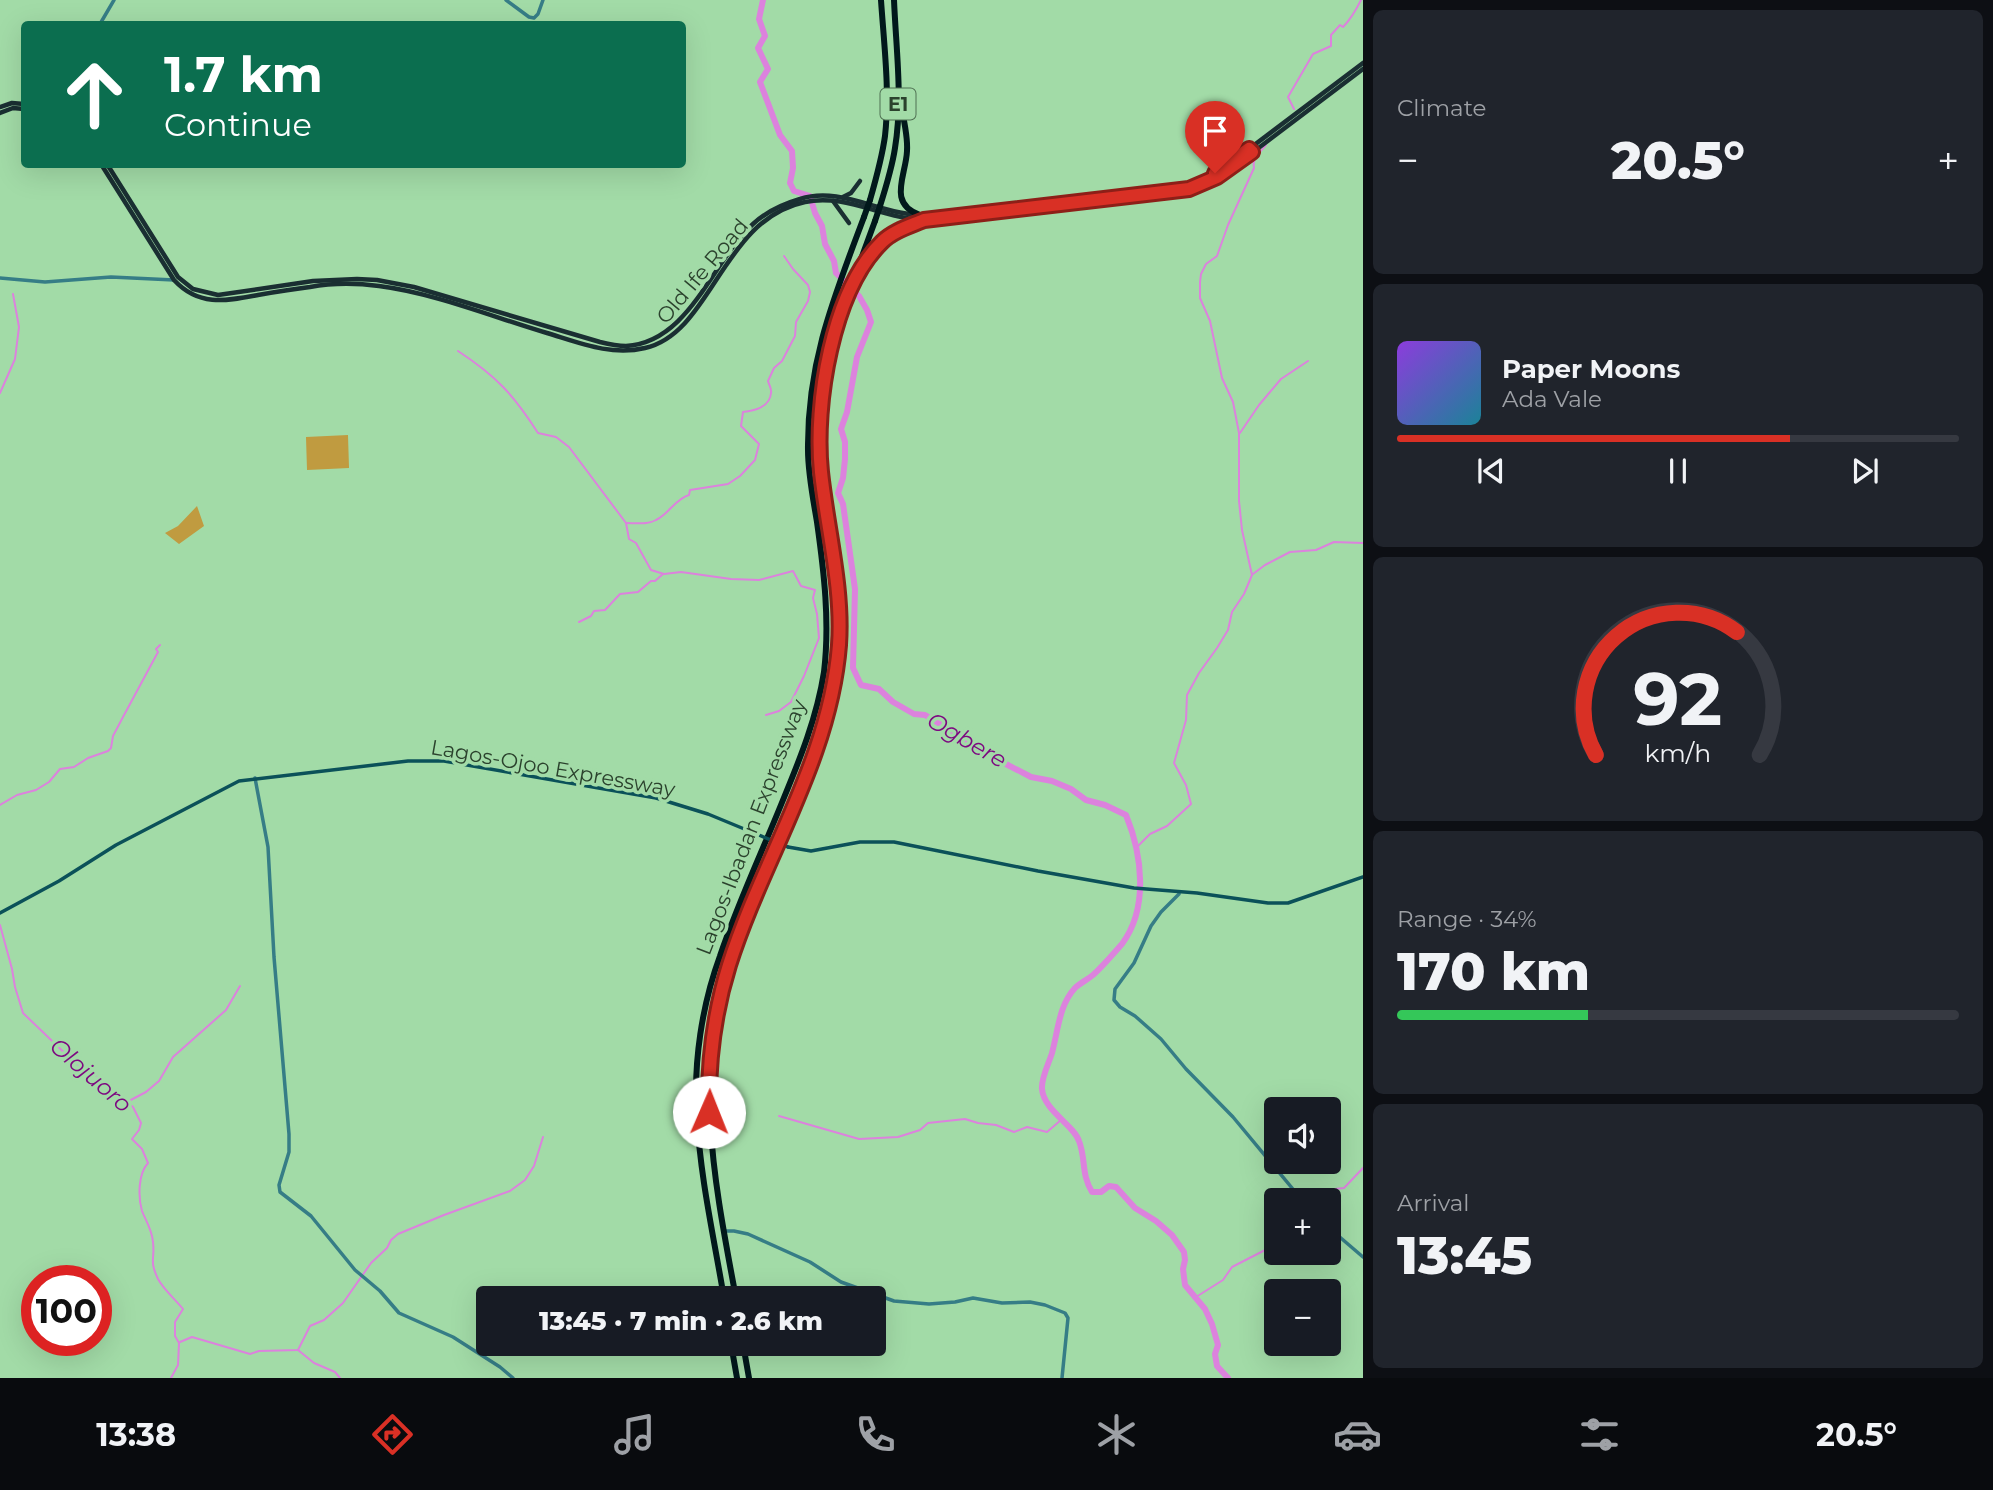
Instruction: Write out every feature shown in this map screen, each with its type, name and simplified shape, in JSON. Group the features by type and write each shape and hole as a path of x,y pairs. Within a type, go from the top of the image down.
{"highway":[{"name":"Lagos-Ibadan Expressway","path":"722,1286 699,1142 696,1089 699,1048 719,957 796,769 821,690 827,614 809,470 810,397 821,338 870,200 881,160 886,119 881,0"},
{"name":"Lagos-Ibadan Expressway","path":"734,1286 709,1123 712,1042 729,964 812,758 829,709 835,678 839,643 838,602 821,471 820,426 827,367 837,327 888,183 896,146 898,94 894,0"},
{"path":"898,94 908,149 901,197 910,211 922,218"},
{"path":"853,282 884,240 922,218"},
{"path":"733,1356 737,1378"},
{"path":"745,1356 748,1378"}],"main road":[{"name":"Old Ife Road","path":"1251,151 1363,63"},
{"name":"Old Ife Road","path":"817,198 891,216 922,218 1188,184 1223,169 1251,151 1363,69"},
{"path":"0,107 12,103 21,106"},
{"path":"0,113 21,107"},
{"name":"Old Ife Road","path":"106,168 178,277 193,289 225,295 313,281 357,279 394,283 580,337 626,346 660,336 703,294 754,230 779,212 804,200 842,198 922,218"},
{"name":"Old Ife Road","path":"108,168 174,280 190,294 208,299 238,299 313,286 357,284 394,288 453,301"},
{"path":"842,198 860,181"},
{"path":"832,200 849,223"},
{"name":"Lagos-Ojoo Expressway","path":"0,913 59,881 116,845 239,781 408,761 444,761 656,798 708,814 788,847 811,851 860,842 894,842 1134,888 1279,904 1311,896 1363,877"}],"street":[{"path":"102,21 114,0"},
{"path":"506,0 531,18 538,15 543,0"},
{"path":"0,278 45,282 120,277 174,280"},
{"path":"254,778 268,848 289,1134 289,1152 279,1188 311,1216 361,1276 399,1313 453,1337 513,1378"},
{"path":"1179,892 1151,926 1134,963 1115,989 1114,1000 1161,1040 1233,1117 1291,1188"},
{"path":"724,1231 748,1234 810,1262 841,1282 894,1301 929,1304 972,1298 1002,1303 1030,1302 1065,1313 1068,1318 1062,1378"},
{"path":"1341,1238 1363,1257"}],"shaded area":[{"path":"348,435 349,468 307,470 306,437"},
{"path":"197,506 204,526 179,544 165,533 178,526"}],"waterway":[{"name":"Ogbere","path":"763,0 759,19 765,36 758,48 768,69 760,82 780,135 792,151 790,183 794,191 810,196 836,273 859,296 871,322 857,357 847,412 841,429 845,442 845,459 838,493 843,504 855,589 853,668 861,685 879,689 893,702 914,714 925,715 1004,763 1031,777 1052,781 1071,789 1086,800 1126,815 1139,863 1136,914 1131,930 1122,944 1091,977 1075,988 1065,1002 1042,1089 1048,1104 1079,1141 1086,1179 1092,1192 1101,1192 1109,1186 1116,1187 1135,1208 1172,1235 1184,1252 1185,1285 1205,1309 1212,1324 1218,1345 1215,1354 1217,1366 1228,1378"},
{"path":"1294,109 1288,97 1313,54 1331,46 1331,35 1340,25 1343,27 1346,24 1361,0"},
{"path":"1136,848 1150,834 1167,826 1191,804 1186,785 1174,763 1186,720 1187,695 1228,630 1232,612 1252,575 1239,501 1239,433 1233,402 1222,378 1210,321 1200,298 1200,282 1206,264 1217,256 1254,168 1255,158 1266,145"},
{"path":"626,523 653,522 689,495 690,490 728,484 755,460 759,444 741,426 743,412 752,411 768,402 771,390 768,381 795,336 796,322 810,292 808,285 784,256"},
{"name":"Olojuoro","path":"0,393 15,359 19,327 13,294"},
{"path":"458,351 503,387 538,433 556,437 569,447 626,523 629,539 636,543 651,570 664,574 681,572 759,580 793,571 801,586 815,590 813,598 819,638 791,702 779,711 766,715"},
{"path":"1240,433 1281,379 1308,361"},
{"path":"1253,574 1290,552 1316,550 1334,542 1363,543"},
{"path":"579,622 591,616 594,611 605,610 620,594 638,592 663,574"},
{"path":"0,805 17,795 36,790 49,782 60,769 74,767 88,758 108,751 113,736 160,645"},
{"name":"Olojuoro","path":"0,925 23,1013 75,1063 98,1077 133,1107 141,1123 132,1139 142,1149 148,1163 141,1179 140,1199 152,1238 154,1268 160,1283 183,1309 175,1322 175,1336 179,1343 178,1365 171,1378"},
{"path":"125,1103 146,1092 159,1081 173,1057 226,1010 240,986"},
{"path":"779,1116 859,1139 898,1137 920,1130 928,1123 965,1119 996,1125 1014,1132 1027,1127 1047,1132 1061,1120"},
{"path":"180,1342 192,1337 250,1354 259,1351 298,1350 310,1326 324,1320 343,1303 391,1240 398,1234 444,1215 510,1191 525,1180 534,1166 543,1137"},
{"path":"1341,1188 1363,1168"},
{"path":"1196,1297 1223,1280 1232,1267 1264,1251"},
{"path":"298,1350 314,1363 335,1372 340,1378"}],"route":[{"path":"709,1112 709,1073 714,1034 729,964 806,776 829,709 835,678 839,643 838,602 821,471 820,426 827,367 837,327 853,282 884,240 924,220 1189,189 1217,177 1252,152 1249,149 1215,173"}]}
